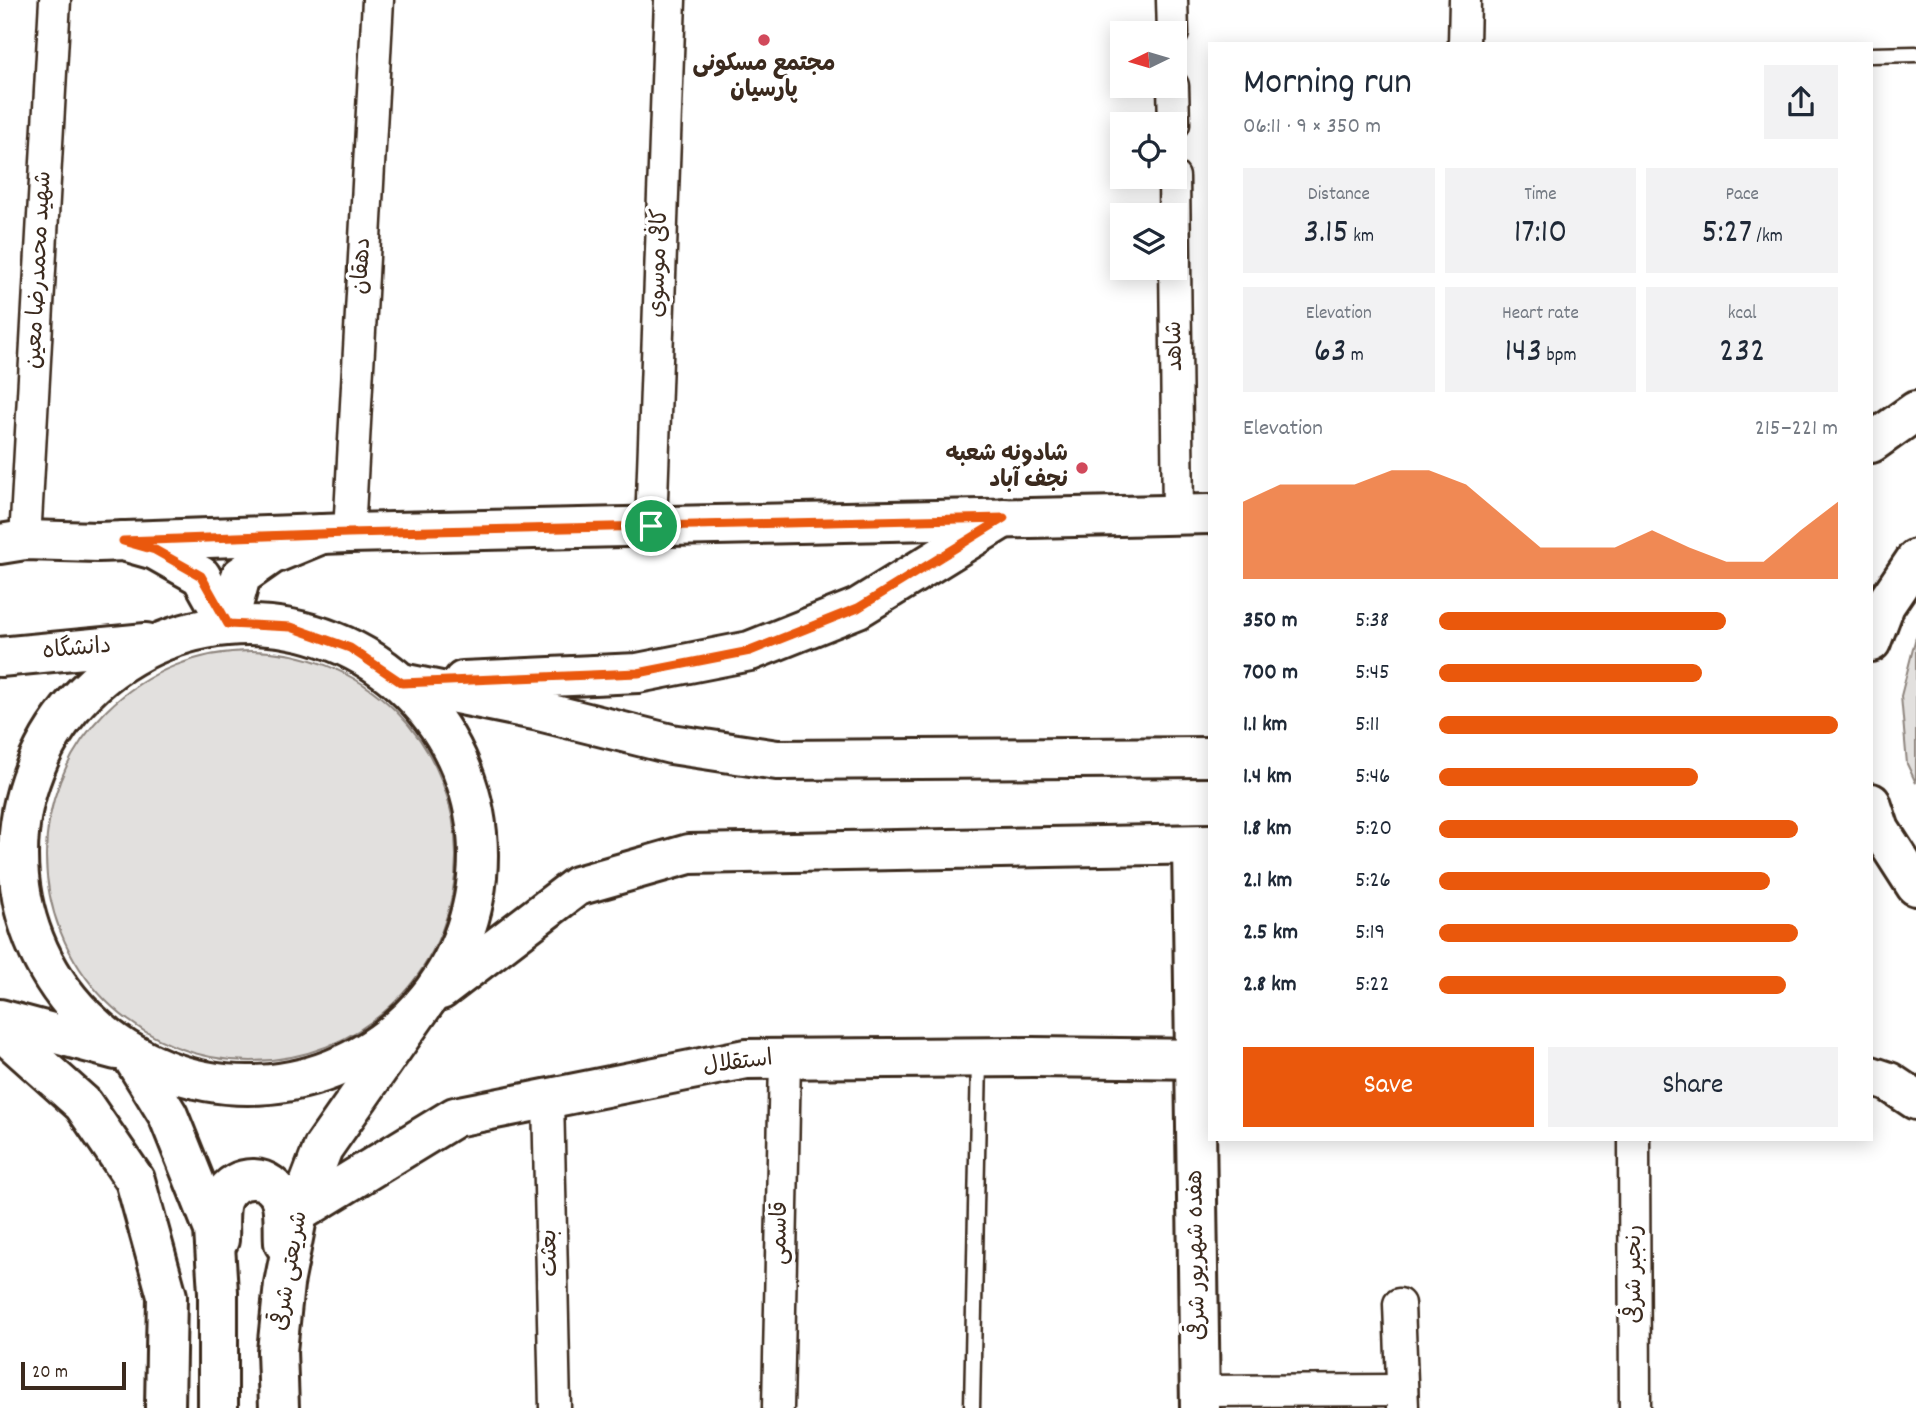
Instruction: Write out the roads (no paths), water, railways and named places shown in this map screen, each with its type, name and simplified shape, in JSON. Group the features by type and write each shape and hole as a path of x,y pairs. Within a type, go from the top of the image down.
{"main road":[{"path":"1873,442 1916,411"},
{"path":"13,542 1193,514"},
{"path":"402,683 638,673 750,651 858,608 1004,518"},
{"path":"228,624 241,576 271,555 335,533"},
{"path":"123,541 155,550 201,576 228,624"},
{"path":"1873,637 1885,605 1916,559"},
{"path":"425,1002 450,966 467,926 477,883 477,838 470,795 455,753 432,715 402,683 350,648 291,627 228,624 155,642 111,668 74,702 45,743 26,790 18,840 20,890 33,939 57,984 90,1022 130,1053 166,1071 206,1082 246,1086 287,1083 326,1072 363,1055 396,1031 425,1002 577,886 689,854 1201,845"},
{"name":"دانشگاه","path":"0,657 155,642"},
{"path":"402,683 539,711 671,744 777,760 1208,757"},
{"path":"1873,809 1880,830 1913,883"},
{"name":"هفده شهریور شرقی","path":"1200,1400 1201,845"},
{"path":"1873,863 1913,883"},
{"name":"شریعتی شرقی","path":"279,1408 277,1351 284,1284 298,1213 323,1148 425,1002"},
{"path":"0,1019 130,1053 168,1115 215,1230 218,1292"},
{"path":"0,1030 83,1104 135,1181 167,1296 165,1408"},
{"name":"استقلال","path":"298,1213 455,1117 746,1059 1202,1060"},
{"path":"1873,1077 1889,1082 1916,1100"},
{"path":"218,1408 221,1199 230,1186 262,1178 275,1186 282,1202 284,1284"}],"street":[{"name":"شهید محمدرضا معین","path":"13,542 55,0"},
{"name":"دهقان","path":"335,533 379,0"},
{"name":"کافی موسوی","path":"651,526 670,0"},
{"path":"1172,0 1173,21"},
{"path":"1464,42 1465,0"},
{"name":"شاهد","path":"1175,189 1193,514"},
{"name":"قاسمی","path":"778,1408 785,1059"},
{"name":"بعثت","path":"548,1098 555,1408"},
{"name":"رنجبر شرقی","path":"1634,1141 1635,1408"},
{"path":"1200,1400 1403,1399 1399,1304"}],"lane":[{"path":"1873,55 1916,54"},
{"path":"972,1408 979,1058"}],"place":[{"name":"مجتمع مسکونی پارسیان","path":"764,40"},
{"name":"شادونه شعبه نجف آباد","path":"1082,468"}]}
